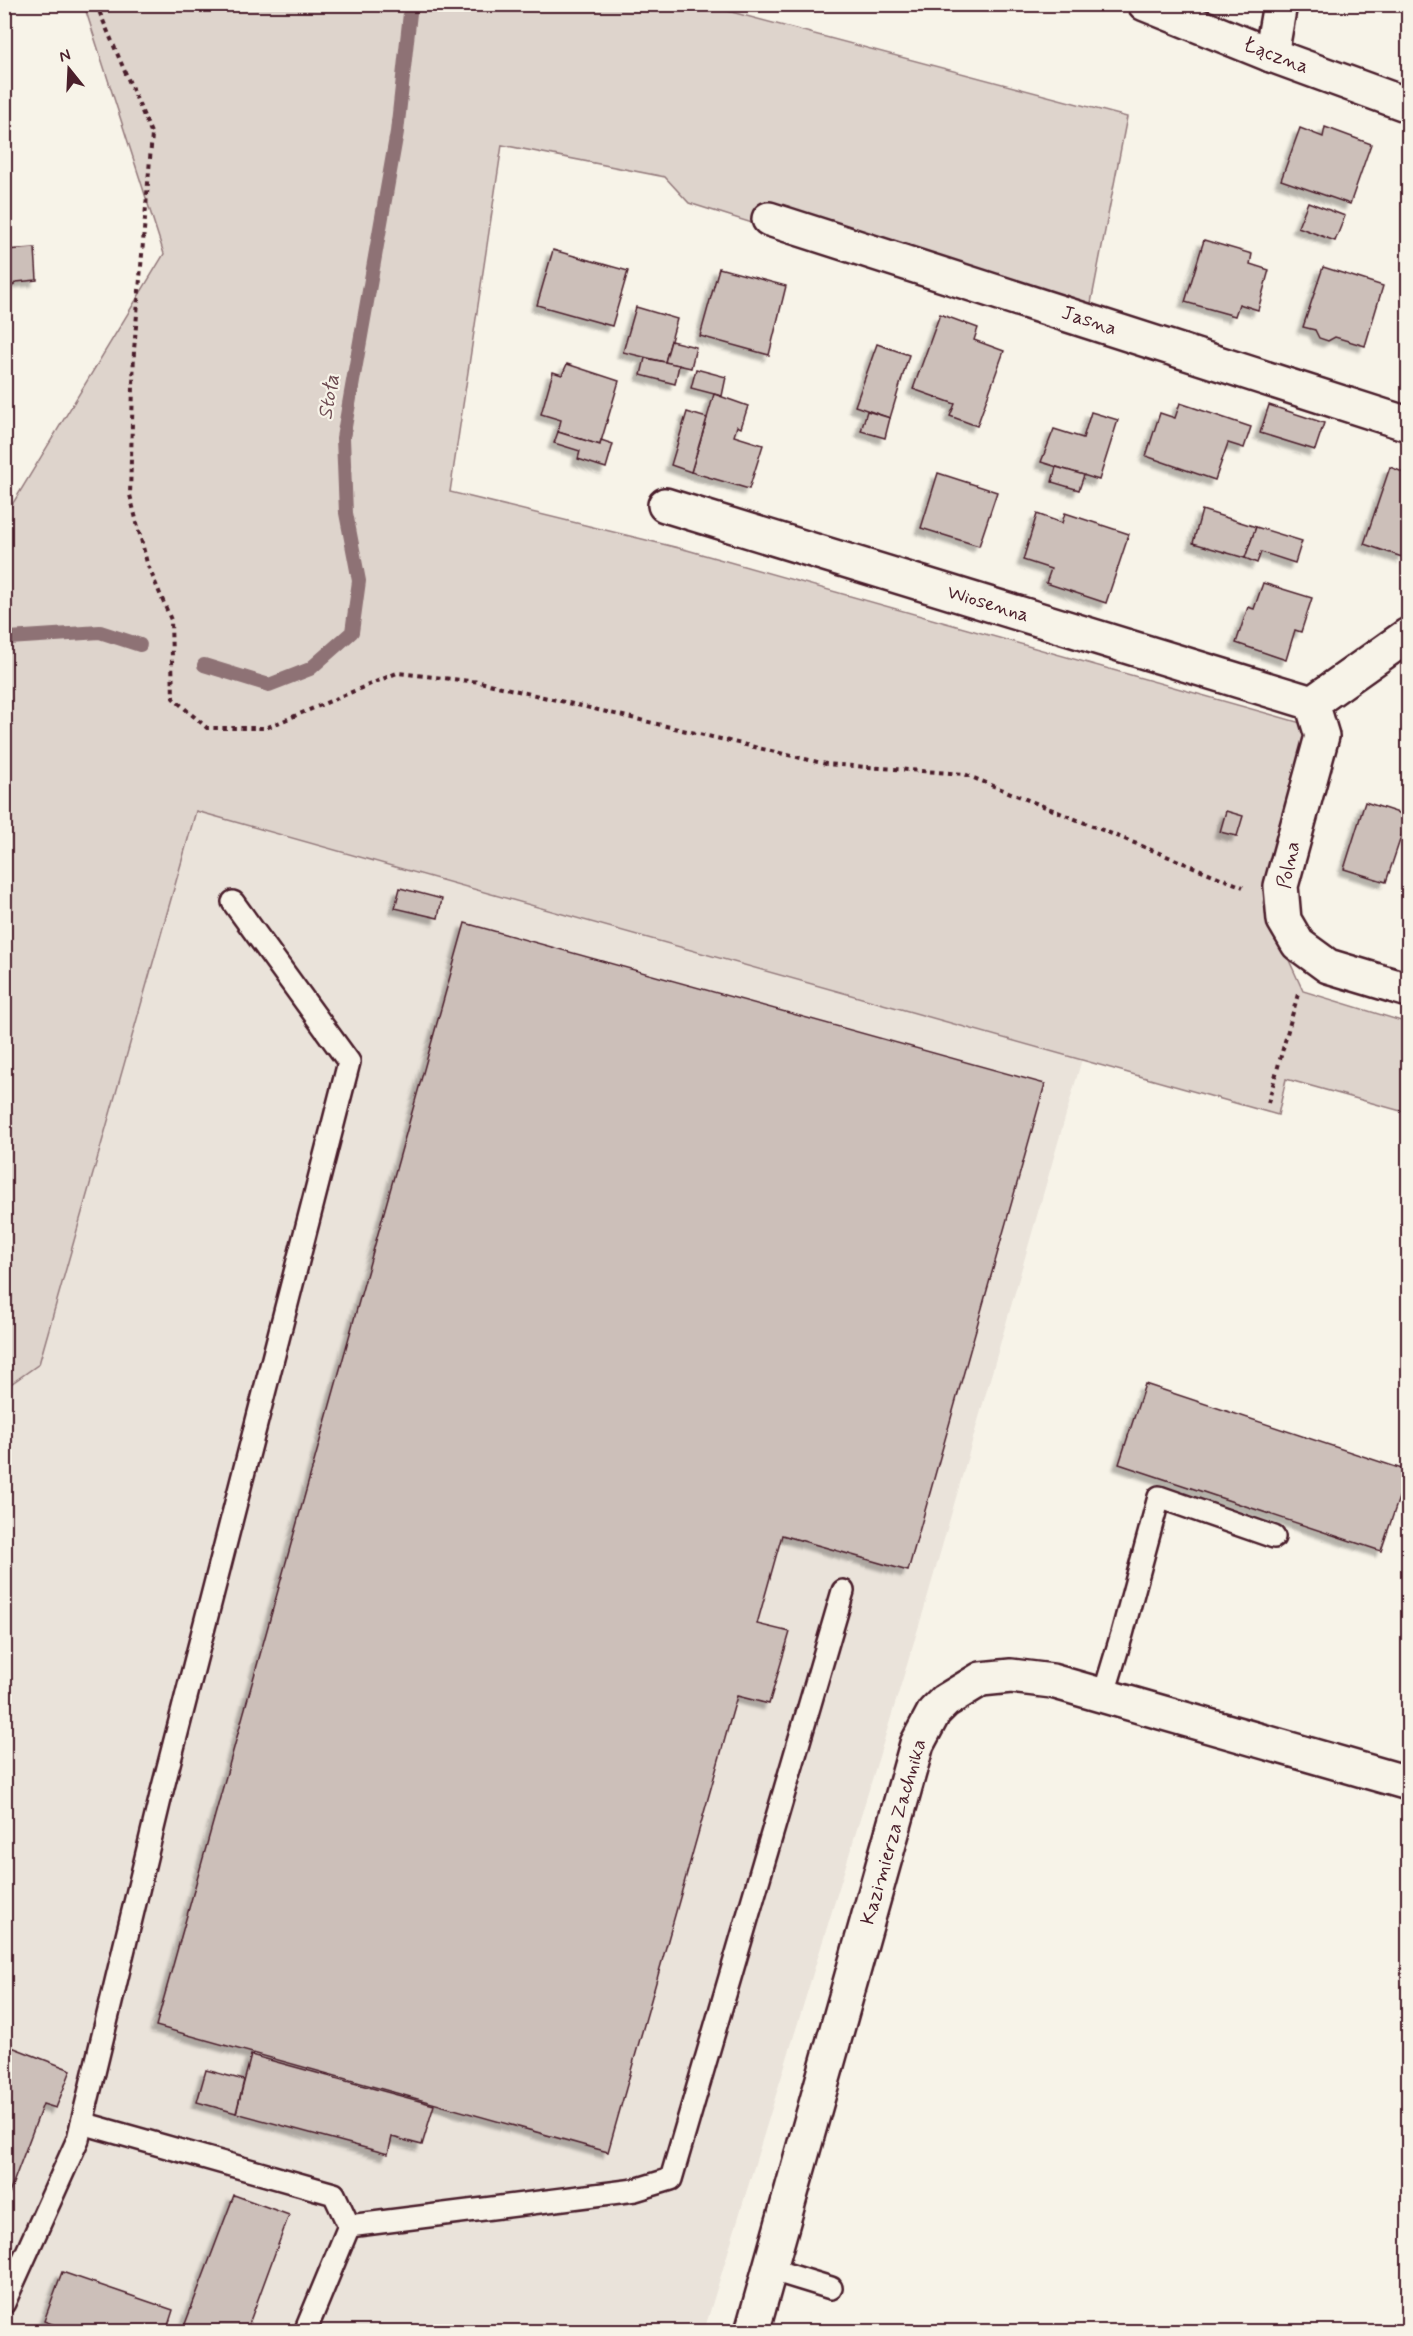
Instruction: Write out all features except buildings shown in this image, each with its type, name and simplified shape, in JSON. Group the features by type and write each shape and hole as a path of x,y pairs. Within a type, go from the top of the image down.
{"street":[{"name":"Łączna","path":"1145,4 1272,55 1408,105"},
{"path":"1272,55 1280,4"},
{"name":"Jasna","path":"769,219 1408,424"},
{"name":"Wiosenna","path":"665,505 1312,703"},
{"path":"1312,703 1408,634"},
{"name":"Polna","path":"1312,703 1322,736 1281,886 1284,920 1298,944 1328,966 1408,990"},
{"name":"Kazimierza Zachnika","path":"752,2331 917,1744 934,1712 945,1701 981,1679 1011,1676 1052,1681 1408,1783"}],"lane":[{"path":"4,2303 78,2139 162,1791 349,1062 233,902"},
{"path":"1103,1697 1159,1497 1274,1537"},
{"path":"349,2226 635,2190 671,2179 843,1591"},
{"path":"82,2123 334,2194 349,2226 305,2331"},
{"path":"769,2269 831,2288"}],"path":[{"path":"96,4 152,135 134,350 130,495 147,563 171,620 173,699 207,728 266,728 397,673 480,682 826,764 964,774 1283,903"},
{"path":"1268,1103 1286,1033 1311,954"}],"shaded area":[{"path":"84,5 705,5 1127,117 1086,329 689,203 665,177 502,145 450,492 687,550 1308,725 1263,903 1303,991 1408,1023 1408,1113 1286,1079 1278,1115 196,811 39,1364 5,1388 4,518 164,254"},
{"path":"195,810 1082,1059 924,1609 704,2331 5,2331 4,1388 39,1364"}],"waterway":[{"name":"Stoła","path":"204,665 269,685 310,669 352,632 359,581 346,513 343,438 397,132 411,4"},
{"name":"Stoła","path":"4,642 9,638 100,632 140,645"}]}
